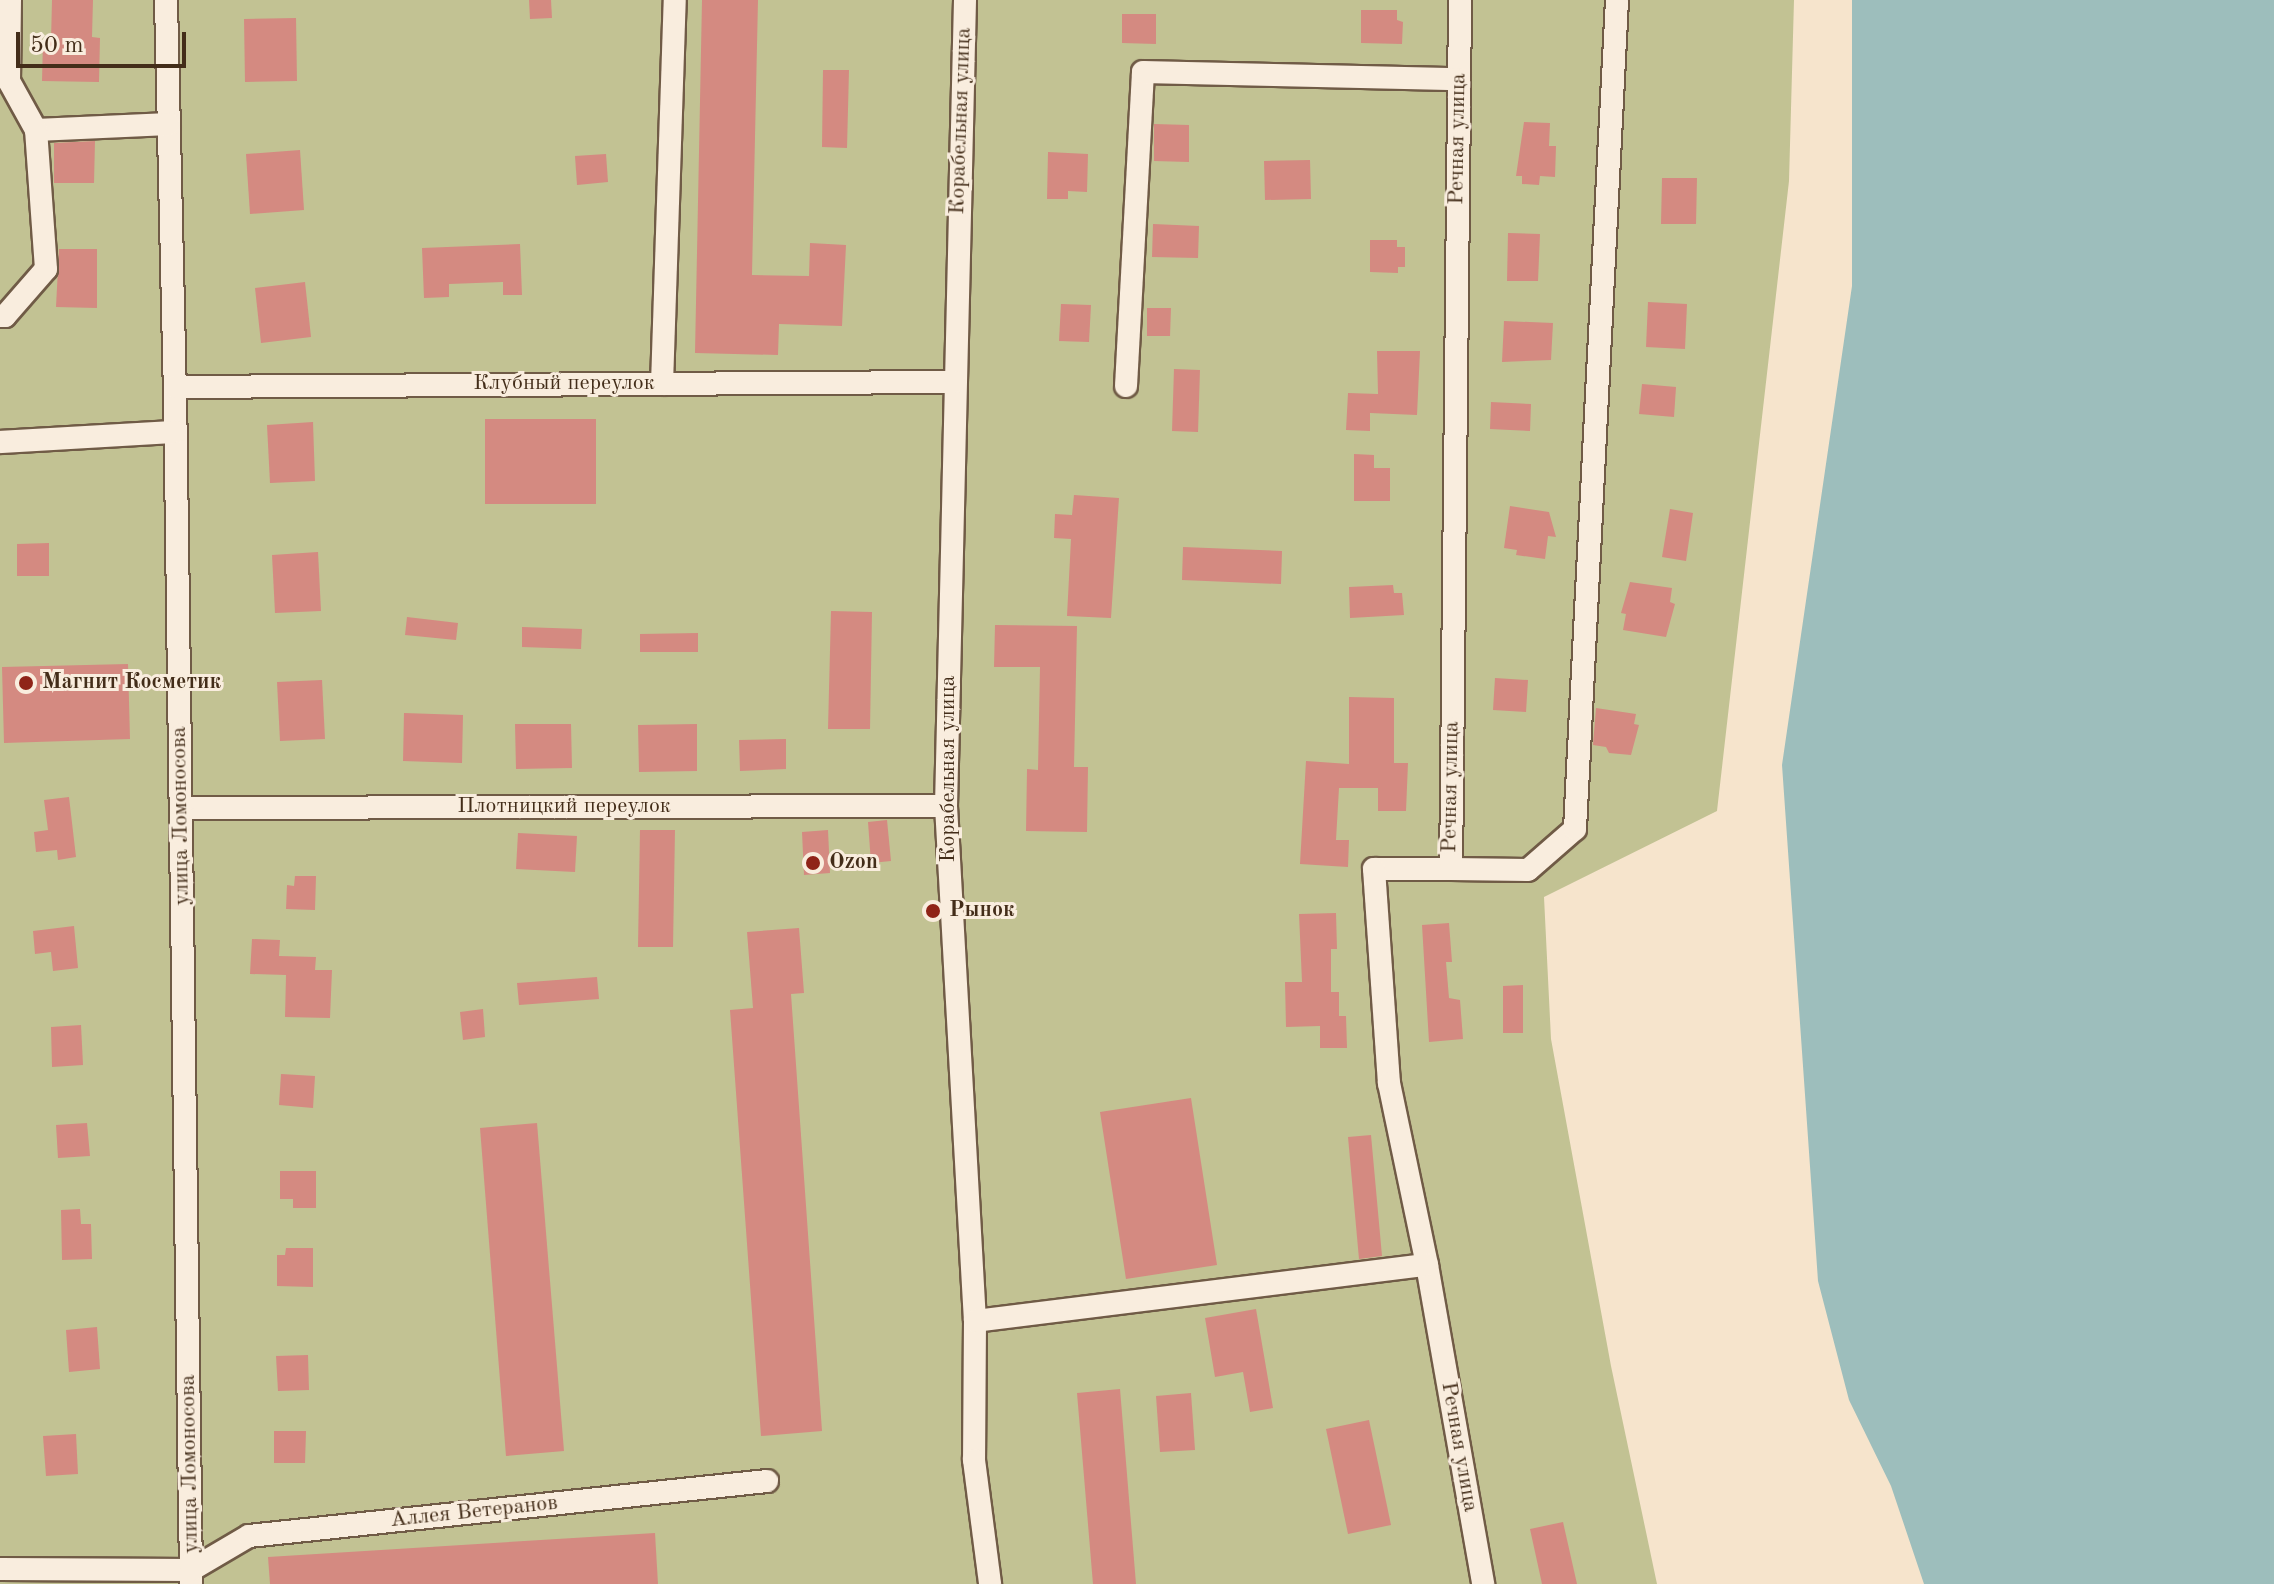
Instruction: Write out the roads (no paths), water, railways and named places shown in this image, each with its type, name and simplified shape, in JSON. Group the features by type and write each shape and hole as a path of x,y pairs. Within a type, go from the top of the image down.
{"street":[{"path":"0,316 5,316 46,269 36,130 9,81 10,0"},
{"name":"улица Ломоносова","path":"166,0 175,387 191,1577"},
{"path":"662,384 675,0"},
{"name":"Корабельная улица","path":"965,0 946,806 975,1321 974,1460 990,1584"},
{"name":"Речная улица","path":"1460,0 1451,869 1374,869 1389,1083 1427,1265 1483,1584"},
{"path":"1451,869 1528,870 1575,829 1617,0"},
{"path":"1126,386 1143,72 1459,79"},
{"path":"36,130 169,124"},
{"name":"Клубный переулок","path":"175,387 954,382"},
{"path":"0,442 175,432"},
{"name":"Плотницкий переулок","path":"181,808 946,806"},
{"path":"975,1321 1427,1265"},
{"name":"Аллея Ветеранов","path":"191,1577 249,1536 767,1481"},
{"path":"0,1569 191,1577"}],"water":[{"path":"1852,0 2274,0 2274,1584 1924,1584 1891,1486 1849,1400 1818,1281 1782,765 1852,286"}],"place":[{"name":"Магнит Косметик","path":"26,683"},
{"name":"Ozon","path":"813,863"},
{"name":"Рынок","path":"933,911"}]}
